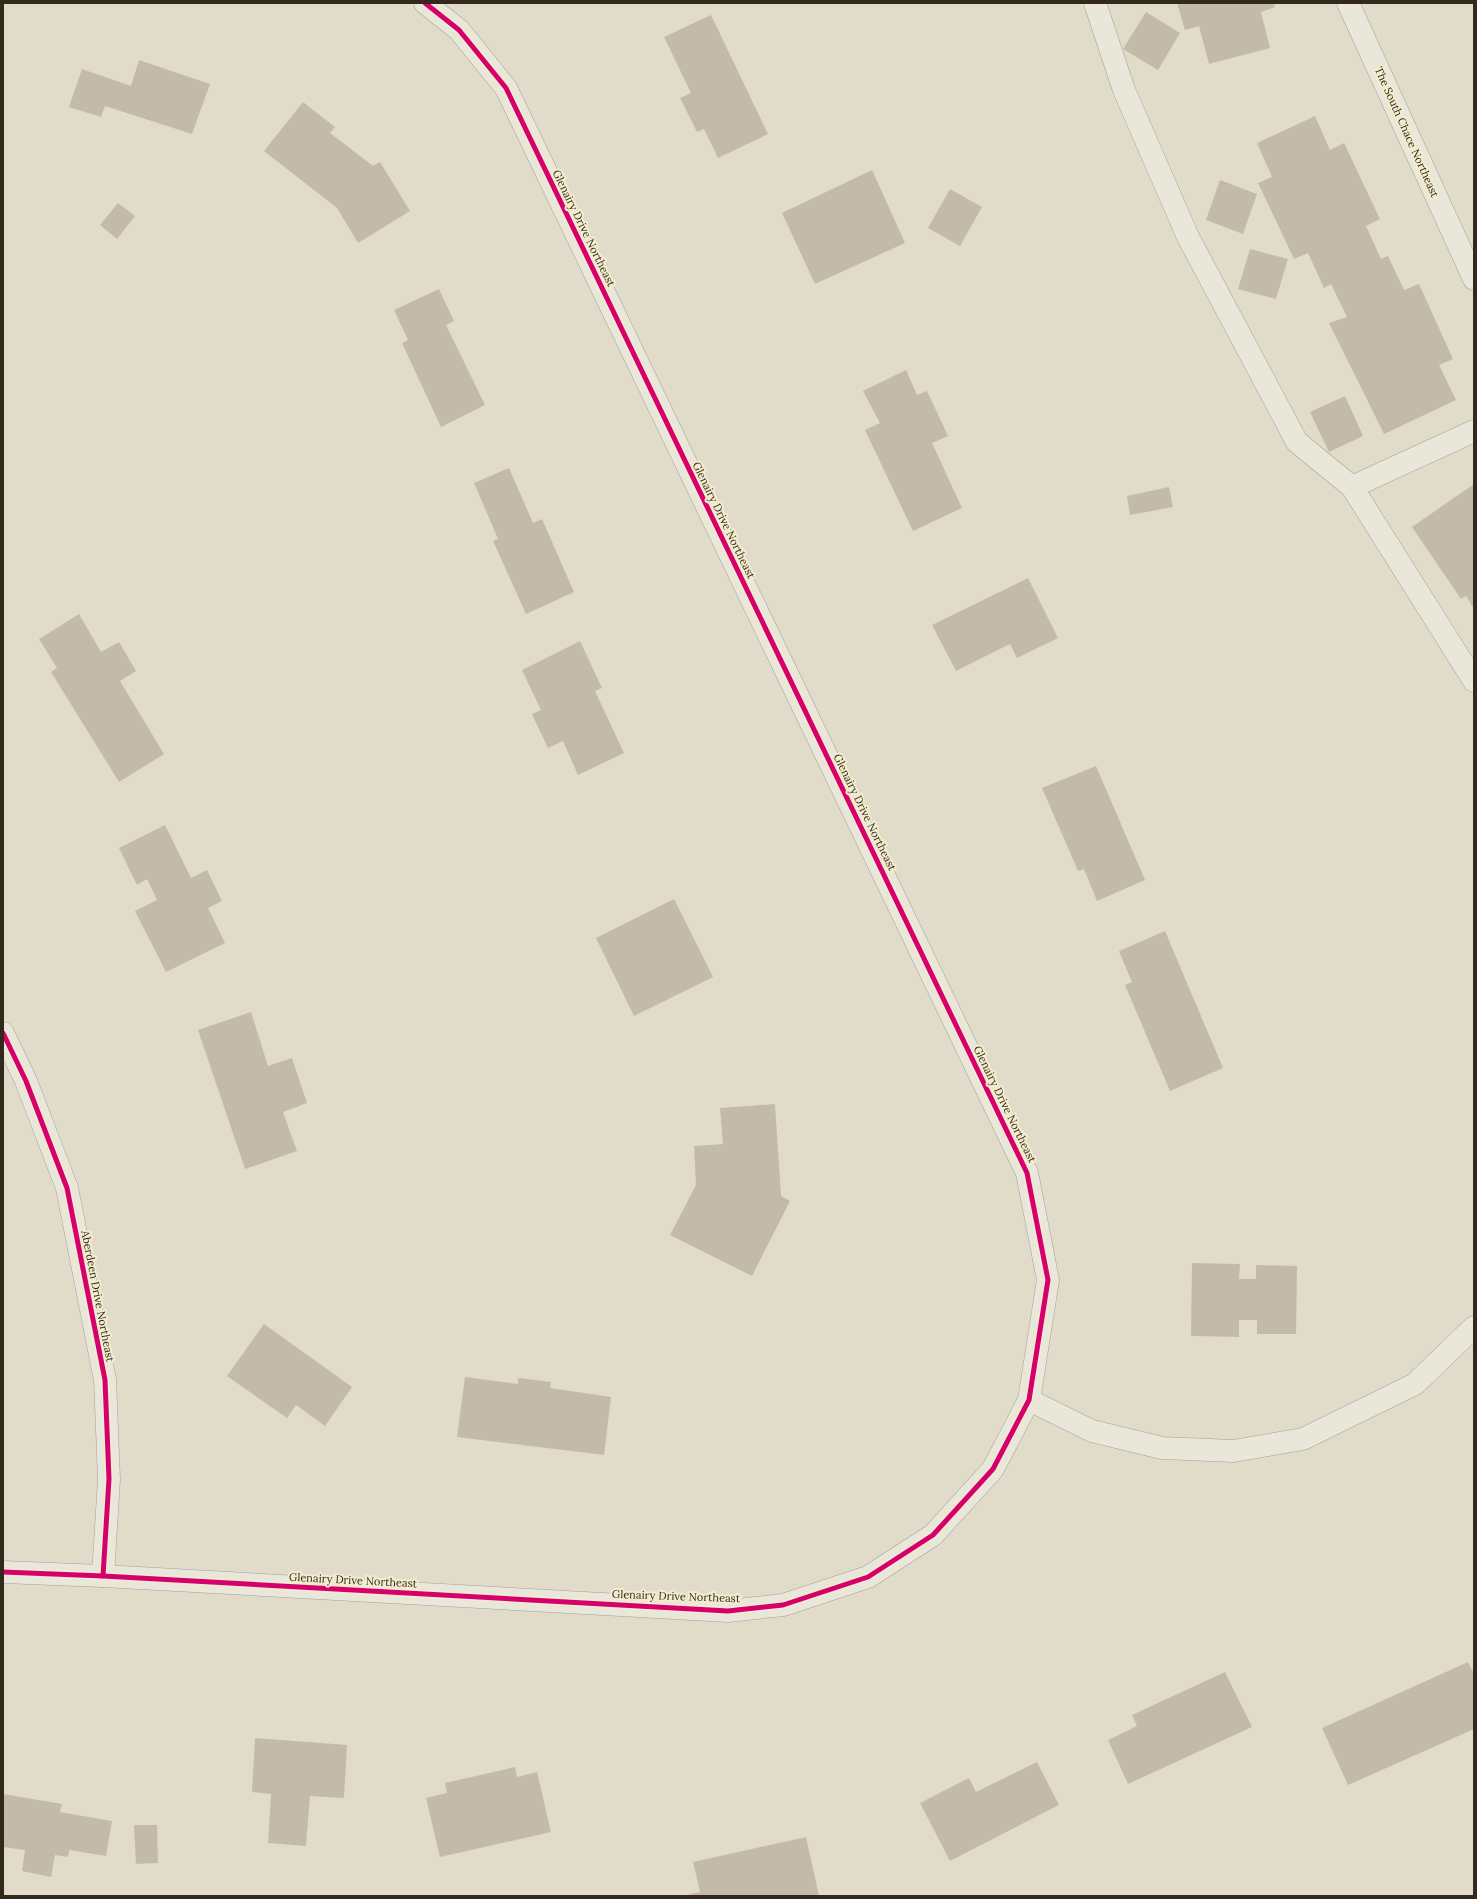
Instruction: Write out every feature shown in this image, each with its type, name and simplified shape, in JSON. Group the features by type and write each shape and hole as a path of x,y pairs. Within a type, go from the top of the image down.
{"street":[{"name":"Glenairy Drive Northeast","path":"3,1572 103,1576 728,1611 783,1605 868,1578 933,1535 993,1469 1029,1400 1048,1280 1027,1173 506,88 459,30 425,3"},
{"path":"1095,3 1124,90 1192,244 1297,442 1352,487 1474,681"},
{"name":"The South Chace Northeast","path":"1348,3 1471,266"},
{"path":"1352,487 1474,431"},
{"name":"Aberdeen Drive Northeast","path":"3,1033 26,1081 66,1188 105,1380 109,1478 103,1576"},
{"path":"1029,1400 1092,1431 1162,1448 1233,1451 1303,1439 1415,1384 1474,1327"}],"building":[{"path":"1177,3 1274,3 1275,7 1261,12 1270,48 1209,64 1199,26 1185,30"},
{"path":"1146,12 1180,33 1158,70 1123,49"},
{"path":"711,15 768,134 718,158 704,129 697,132 680,98 691,93 664,37"},
{"path":"139,60 210,84 192,134 105,106 101,117 69,107 82,69 131,86"},
{"path":"303,102 335,127 330,133 373,166 380,162 410,211 358,243 337,208 264,151"},
{"path":"1315,116 1330,150 1344,143 1380,219 1366,226 1381,259 1388,256 1404,290 1419,284 1453,359 1439,365 1456,400 1384,434 1329,323 1347,317 1331,284 1324,288 1308,253 1294,259 1258,183 1272,177 1257,143"},
{"path":"872,170 905,243 815,284 782,213"},
{"path":"1220,180 1257,194 1243,234 1206,220"},
{"path":"950,189 982,207 960,246 928,228"},
{"path":"118,203 135,216 117,239 100,225"},
{"path":"1250,249 1288,259 1276,299 1238,289"},
{"path":"439,289 454,321 446,325 485,405 441,427 402,343 408,340 394,310"},
{"path":"906,370 917,395 927,391 948,436 932,443 962,508 913,531 865,430 880,423 863,391"},
{"path":"1345,396 1363,436 1329,452 1310,412"},
{"path":"509,468 533,523 542,519 574,592 526,614 493,541 498,539 474,483"},
{"path":"1474,484 1474,609 1466,596 1461,599 1412,527"},
{"path":"1169,487 1173,507 1130,515 1127,496"},
{"path":"1028,578 1058,638 1017,658 1010,644 956,671 932,625"},
{"path":"79,614 101,652 119,642 136,671 120,681 164,754 119,782 51,672 57,668 39,639"},
{"path":"580,641 602,688 595,691 624,753 578,775 563,741 548,748 532,714 541,710 522,670"},
{"path":"1096,766 1145,880 1097,901 1084,869 1078,871 1042,788"},
{"path":"165,825 191,878 207,870 222,901 208,908 225,943 166,972 135,911 157,900 147,879 137,885 119,848"},
{"path":"674,899 713,977 634,1016 596,938"},
{"path":"1165,931 1223,1068 1170,1091 1125,985 1132,982 1119,951"},
{"path":"251,1012 268,1066 292,1058 307,1103 283,1112 297,1151 245,1169 198,1030"},
{"path":"775,1104 781,1196 790,1201 752,1276 670,1235 696,1185 694,1146 723,1144 720,1108"},
{"path":"1192,1263 1240,1264 1239,1279 1256,1279 1256,1265 1297,1266 1296,1334 1257,1334 1257,1320 1239,1320 1239,1337 1191,1336"},
{"path":"264,1324 352,1387 325,1426 296,1405 287,1418 227,1376"},
{"path":"465,1377 518,1384 518,1378 551,1382 550,1388 611,1397 604,1455 457,1437"},
{"path":"1468,1662 1474,1674 1474,1729 1348,1785 1322,1728"},
{"path":"1225,1672 1252,1727 1128,1784 1108,1740 1137,1726 1132,1715"},
{"path":"255,1738 347,1745 344,1798 310,1796 306,1846 268,1843 271,1794 252,1792"},
{"path":"1037,1762 1059,1805 950,1861 920,1803 969,1778 976,1792"},
{"path":"515,1767 517,1777 537,1772 551,1832 440,1857 426,1798 447,1793 445,1783"},
{"path":"3,1794 62,1804 60,1812 112,1821 106,1856 69,1850 68,1857 55,1855 51,1877 22,1871 25,1850 3,1847"},
{"path":"134,1825 157,1825 158,1863 136,1864"},
{"path":"806,1837 819,1896 683,1896 700,1892 693,1862"}],"cycle path":[{"path":"3,1572 103,1576 728,1611 783,1605 868,1577 933,1535 993,1469 1029,1400 1048,1280 1027,1173 506,88 459,30 425,3"},
{"path":"3,1033 26,1081 67,1188 105,1380 109,1479 103,1576"}]}
